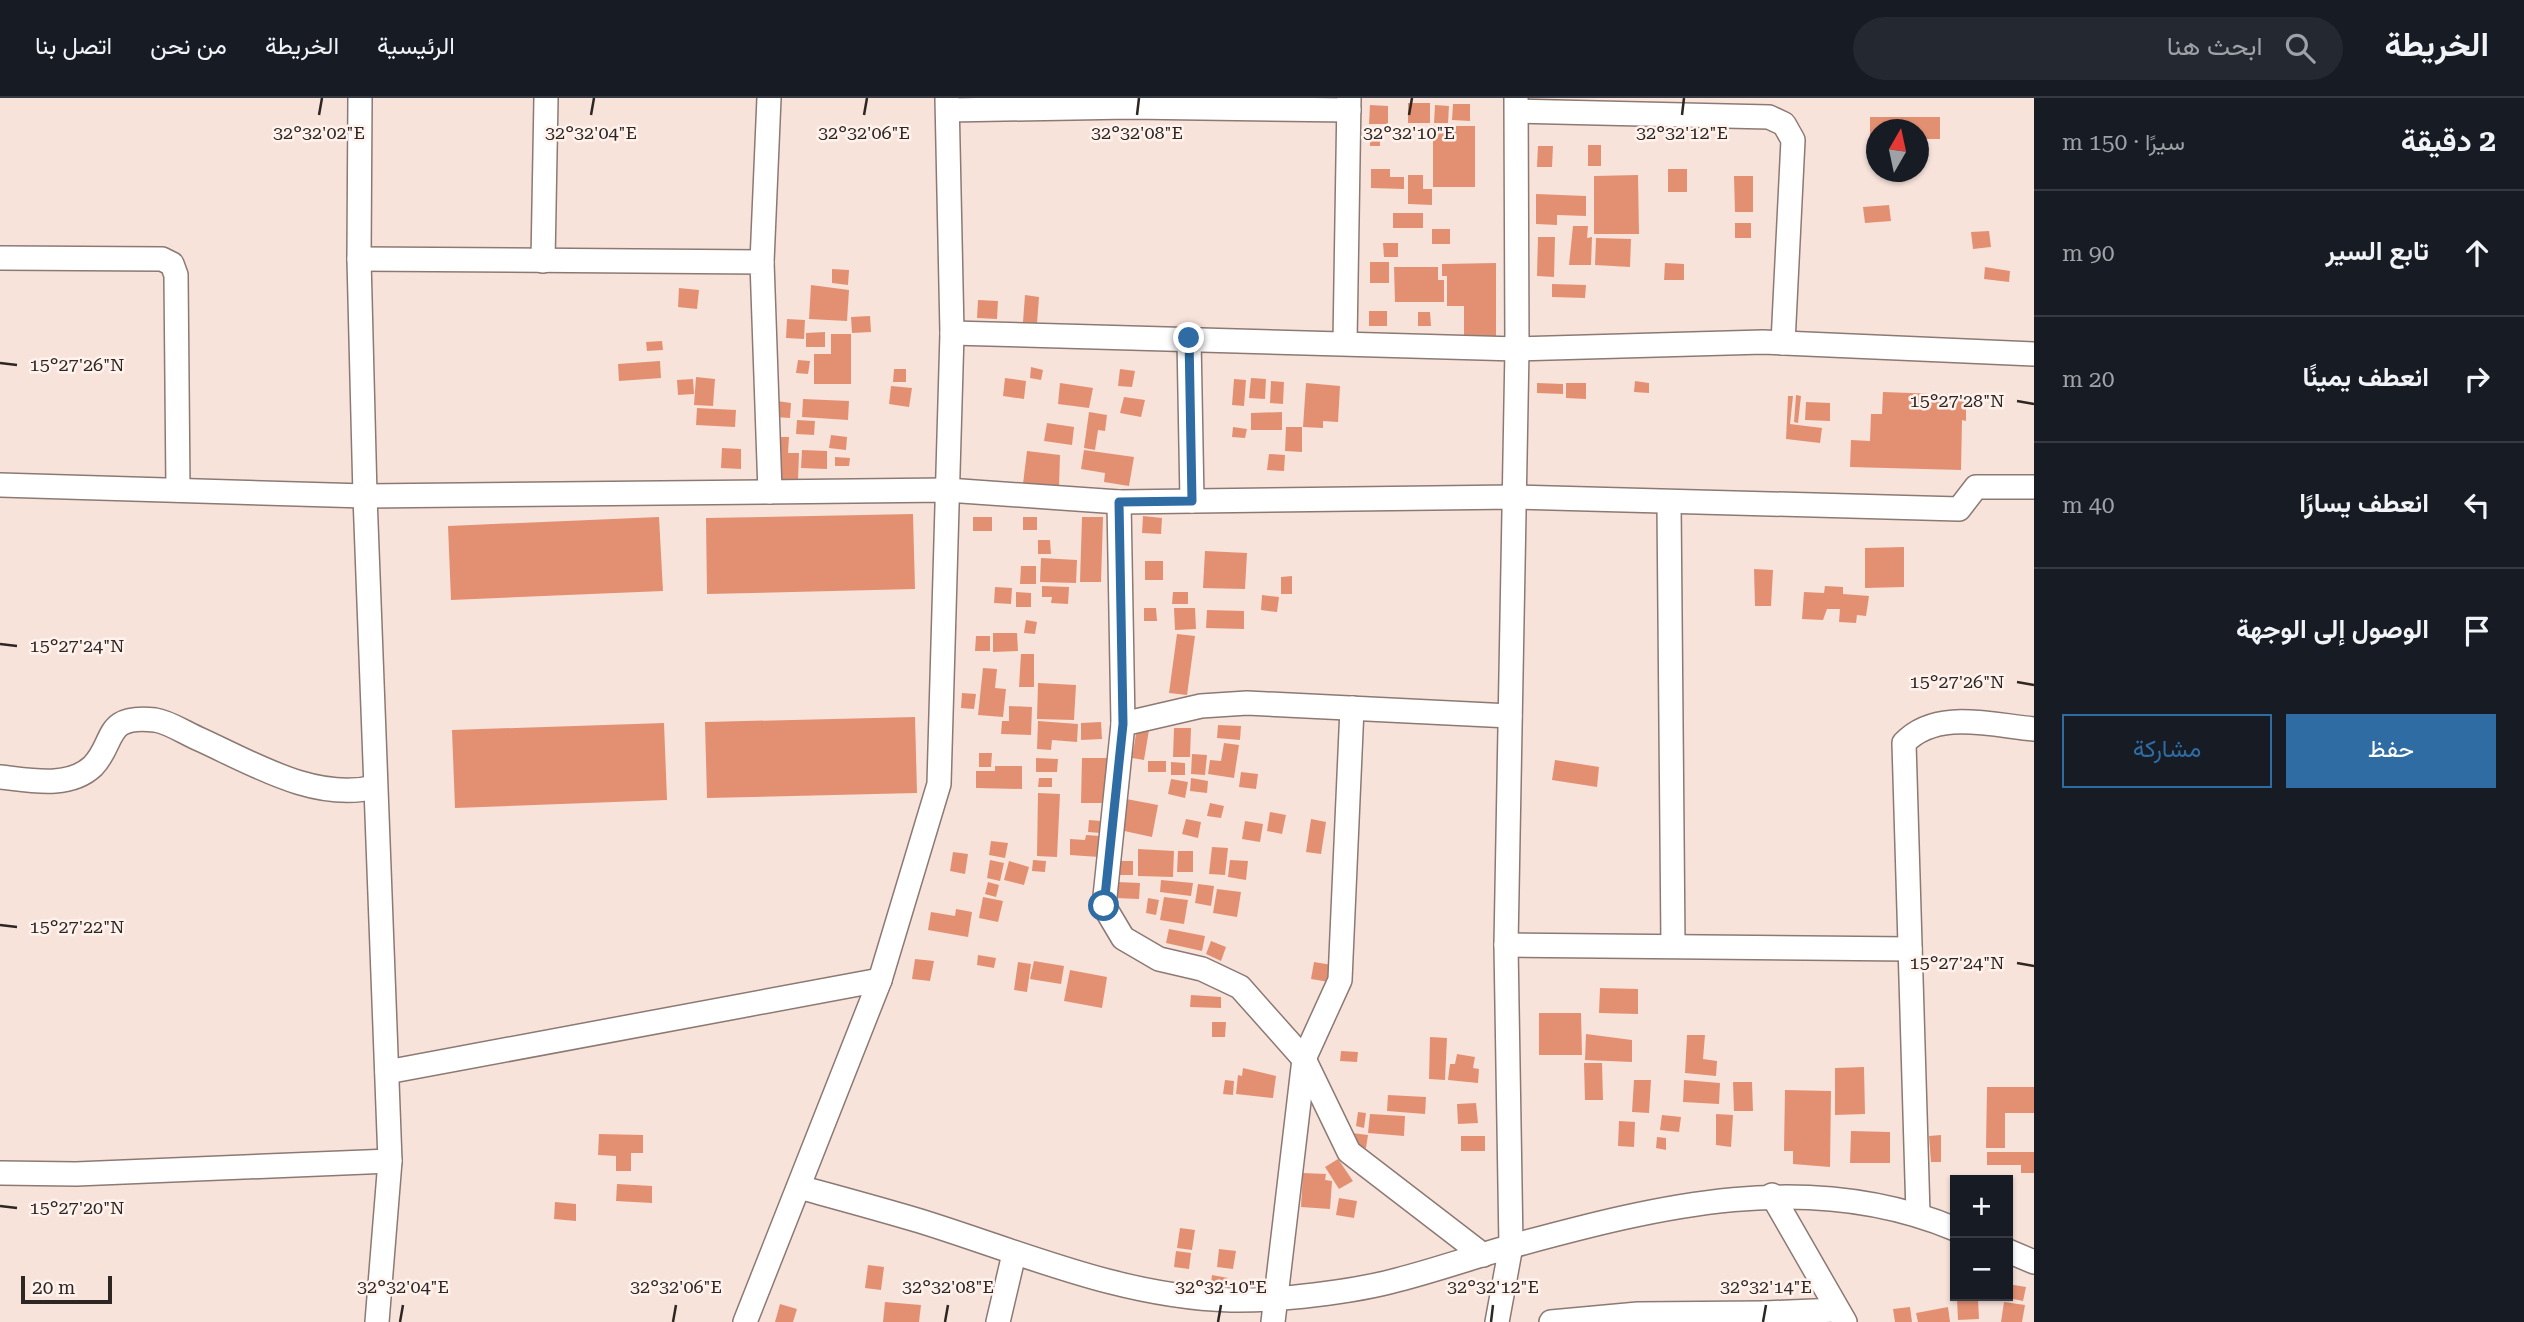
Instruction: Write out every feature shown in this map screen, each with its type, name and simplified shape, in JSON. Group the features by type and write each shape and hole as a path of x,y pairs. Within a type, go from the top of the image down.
{"street":[{"path":"360,98 359,259 365,496 390,1161 377,1322"},
{"path":"543,261 547,98"},
{"path":"769,98 762,262 770,492"},
{"path":"745,1322 880,981 939,785 952,333 948,104 1349,104 1345,342"},
{"path":"1499,1321 1511,1247 1506,945 1517,349 1517,104 1687,106 1769,117 1784,124 1793,140 1783,343"},
{"path":"0,258 127,257 162,259 172,264 176,275 178,491"},
{"path":"359,259 762,262"},
{"path":"952,333 1345,342 1517,349 1783,343 2034,354"},
{"path":"1189,338 1192,501"},
{"path":"0,485 365,496 947,491 1119,502 1514,497 1959,509 1976,487 2034,487"},
{"path":"1119,502 1123,724 1104,906 1123,938 1159,959 1202,969 1240,987 1304,1059 1349,1152 1483,1255"},
{"path":"1670,503 1674,945"},
{"path":"1123,724 1201,706 1247,703 1510,716"},
{"path":"1273,1322 1304,1059 1340,980 1352,708"},
{"path":"0,777 49,782 70,777 92,766 112,730 134,720 158,720 262,768 327,790 352,793 375,787"},
{"path":"1918,1214 1904,743 1917,729 1941,721 2034,729"},
{"path":"1506,945 1910,948"},
{"path":"387,1072 880,981"},
{"path":"0,1173 76,1174 390,1161"},
{"path":"799,1187 921,1221 1081,1276 1156,1291 1230,1300 1277,1298 1394,1281 1511,1247 1697,1202 1772,1195 1864,1200 1918,1214 1950,1227"},
{"path":"1551,1322 1637,1314 1841,1316 1772,1195"},
{"path":"2013,1253 2034,1262"},
{"path":"998,1322 1014,1254"}],"building":[{"path":"1408,103 1430,103 1430,123 1408,123"},
{"path":"1453,104 1470,104 1470,121 1452,120"},
{"path":"1370,105 1388,106 1388,124 1369,124"},
{"path":"1435,105 1449,106 1448,123 1434,123"},
{"path":"1940,117 1940,139 1929,139 1929,119 1870,119"},
{"path":"1433,126 1475,126 1475,187 1433,187"},
{"path":"1370,129 1380,129 1380,146 1370,146"},
{"path":"1588,145 1601,145 1601,166 1588,166"},
{"path":"1538,146 1553,146 1552,167 1537,167"},
{"path":"1371,169 1390,169 1390,177 1404,177 1404,189 1371,188"},
{"path":"1668,169 1687,169 1687,192 1668,192"},
{"path":"1408,175 1423,175 1423,189 1432,189 1432,205 1408,204"},
{"path":"1638,175 1639,234 1594,234 1594,176"},
{"path":"1734,176 1753,176 1753,212 1735,212"},
{"path":"1536,194 1586,196 1586,216 1557,215 1557,225 1536,224"},
{"path":"1889,205 1891,221 1865,223 1863,207"},
{"path":"1393,213 1423,213 1423,228 1393,228"},
{"path":"1735,223 1751,223 1751,238 1735,238"},
{"path":"1573,226 1588,226 1587,238 1592,237 1591,265 1569,265"},
{"path":"1432,229 1450,229 1450,244 1432,244"},
{"path":"1989,231 1991,247 1973,249 1971,232"},
{"path":"1538,237 1555,237 1554,277 1537,276"},
{"path":"1596,238 1631,239 1630,267 1595,265"},
{"path":"1383,243 1398,243 1398,257 1384,257"},
{"path":"1370,262 1389,262 1389,283 1370,283"},
{"path":"1496,263 1496,338 1464,338 1464,306 1447,306 1447,276 1442,276 1442,264"},
{"path":"1665,263 1684,264 1684,280 1664,280"},
{"path":"1394,267 1438,267 1438,280 1444,280 1444,302 1395,302"},
{"path":"1985,267 2010,271 2009,282 1984,279"},
{"path":"832,269 849,270 848,285 832,283"},
{"path":"1552,284 1586,285 1585,298 1552,297"},
{"path":"811,285 849,290 847,321 809,319"},
{"path":"679,288 699,290 697,309 678,307"},
{"path":"1025,295 1039,297 1037,324 1023,322"},
{"path":"978,300 998,301 997,319 977,318"},
{"path":"1369,311 1387,311 1387,326 1369,326"},
{"path":"1418,312 1430,312 1431,326 1418,326"},
{"path":"870,316 871,332 852,333 851,317"},
{"path":"787,319 805,320 804,339 786,338"},
{"path":"825,332 825,347 806,347 806,333"},
{"path":"831,334 851,334 851,384 814,384 814,354 831,354"},
{"path":"662,341 663,350 647,351 646,342"},
{"path":"798,360 810,361 808,374 796,373"},
{"path":"660,361 661,378 619,381 618,364"},
{"path":"1031,367 1043,370 1041,380 1030,378"},
{"path":"894,369 906,369 906,382 893,382"},
{"path":"1120,369 1135,371 1132,387 1118,386"},
{"path":"696,377 715,379 713,406 694,405"},
{"path":"1005,378 1026,381 1024,399 1003,396"},
{"path":"1251,378 1266,379 1265,399 1249,398"},
{"path":"693,379 694,394 678,395 677,380"},
{"path":"1234,379 1246,380 1244,406 1232,405"},
{"path":"1271,381 1284,382 1283,404 1270,403"},
{"path":"1635,381 1649,383 1649,393 1634,392"},
{"path":"1060,383 1093,388 1089,408 1058,404"},
{"path":"1306,383 1340,386 1338,422 1323,421 1323,428 1303,427"},
{"path":"1537,383 1563,384 1563,394 1537,393"},
{"path":"1566,383 1586,383 1586,399 1566,398"},
{"path":"891,386 912,388 909,407 889,404"},
{"path":"1883,392 1966,395 1966,421 1962,420 1961,470 1850,467 1851,440 1870,441 1871,414 1882,414"},
{"path":"1796,395 1801,396 1798,423 1794,422"},
{"path":"1788,396 1793,396 1790,424 1822,428 1820,443 1786,439"},
{"path":"1124,397 1145,400 1141,417 1120,413"},
{"path":"803,399 849,401 848,420 802,417"},
{"path":"777,401 791,403 790,418 775,417"},
{"path":"1806,402 1830,403 1830,421 1805,420"},
{"path":"697,408 736,410 735,427 696,425"},
{"path":"1089,412 1107,415 1105,431 1098,430 1095,450 1084,448"},
{"path":"1282,412 1282,430 1251,430 1251,413"},
{"path":"797,420 815,421 814,435 796,434"},
{"path":"1047,423 1074,427 1072,445 1044,441"},
{"path":"1233,427 1247,429 1245,438 1232,437"},
{"path":"1286,427 1302,427 1302,452 1285,451"},
{"path":"831,435 847,437 846,450 829,448"},
{"path":"776,437 789,437 788,453 799,453 798,480 775,480"},
{"path":"722,448 741,449 741,469 721,468"},
{"path":"802,450 827,451 827,469 801,468"},
{"path":"1084,450 1134,457 1129,486 1104,482 1105,473 1081,469"},
{"path":"1027,451 1060,455 1059,488 1023,484"},
{"path":"1269,454 1285,455 1284,471 1267,470"},
{"path":"835,457 850,458 849,466 835,466"},
{"path":"913,514 915,589 707,594 706,518"},
{"path":"1143,516 1162,518 1161,534 1142,533"},
{"path":"659,517 663,591 451,600 448,526"},
{"path":"973,517 992,517 992,531 973,531"},
{"path":"1023,517 1037,517 1037,530 1023,530"},
{"path":"1082,517 1103,517 1101,582 1080,582"},
{"path":"1038,540 1050,540 1051,554 1038,554"},
{"path":"1904,547 1904,587 1865,588 1865,548"},
{"path":"1205,551 1247,553 1245,589 1203,588"},
{"path":"1041,558 1077,560 1076,583 1040,582"},
{"path":"1145,561 1163,561 1163,580 1145,580"},
{"path":"1021,566 1036,566 1036,584 1020,584"},
{"path":"1754,569 1773,570 1771,606 1755,606"},
{"path":"1292,576 1292,594 1281,594 1281,577"},
{"path":"1042,586 1069,587 1068,604 1051,603 1052,597 1042,597"},
{"path":"1825,586 1843,587 1843,594 1869,596 1866,616 1857,615 1856,623 1839,622 1840,609 1827,609 1823,620 1802,619 1804,592 1824,593"},
{"path":"995,587 1012,588 1011,604 994,603"},
{"path":"1016,592 1031,593 1031,607 1016,607"},
{"path":"1173,592 1188,592 1188,604 1172,604"},
{"path":"1262,595 1279,597 1277,612 1261,610"},
{"path":"1144,608 1156,608 1157,621 1144,621"},
{"path":"1174,608 1195,608 1196,629 1175,630"},
{"path":"1207,610 1244,611 1244,629 1206,628"},
{"path":"1026,620 1037,622 1035,634 1024,633"},
{"path":"993,633 1017,633 1018,651 993,652"},
{"path":"1177,634 1195,636 1187,695 1169,693"},
{"path":"976,636 990,636 990,651 975,651"},
{"path":"1021,654 1034,654 1034,687 1019,687"},
{"path":"983,668 997,669 995,688 1006,689 1003,717 978,715"},
{"path":"1038,683 1076,685 1074,720 1037,719"},
{"path":"962,693 976,694 974,709 961,708"},
{"path":"1009,706 1032,707 1031,735 1001,734 1002,721 1009,721"},
{"path":"915,717 917,793 707,798 705,722"},
{"path":"1038,721 1078,724 1077,742 1052,740 1051,750 1037,749"},
{"path":"1101,722 1102,739 1081,740 1081,723"},
{"path":"664,723 667,800 455,808 452,730"},
{"path":"1218,725 1241,726 1240,740 1217,738"},
{"path":"1137,728 1149,730 1144,760 1132,758"},
{"path":"1174,728 1191,728 1190,757 1173,757"},
{"path":"1224,743 1239,745 1234,778 1208,774 1210,760 1221,761"},
{"path":"979,753 992,753 991,767 979,767"},
{"path":"1192,754 1207,755 1205,775 1191,774"},
{"path":"1036,758 1058,759 1057,772 1036,772"},
{"path":"1082,758 1114,758 1114,803 1081,803"},
{"path":"1555,760 1599,767 1597,787 1552,780"},
{"path":"1148,761 1166,761 1166,772 1148,772"},
{"path":"1171,762 1185,763 1185,775 1171,775"},
{"path":"995,766 1022,766 1022,789 976,788 976,771 995,771"},
{"path":"1241,772 1258,774 1256,789 1239,787"},
{"path":"1039,778 1052,778 1052,787 1038,787"},
{"path":"1191,778 1208,781 1207,793 1190,791"},
{"path":"1171,779 1188,782 1185,798 1168,794"},
{"path":"1038,793 1060,794 1057,857 1037,856"},
{"path":"1121,798 1158,805 1152,837 1115,829"},
{"path":"1210,803 1224,806 1221,818 1207,816"},
{"path":"1270,812 1286,815 1282,834 1267,831"},
{"path":"1186,819 1201,822 1198,838 1182,834"},
{"path":"1311,819 1326,822 1321,854 1306,852"},
{"path":"1089,820 1101,821 1101,833 1088,832"},
{"path":"1245,821 1263,824 1260,842 1242,839"},
{"path":"1086,835 1100,836 1099,857 1070,855 1070,839 1085,840"},
{"path":"991,841 1008,843 1005,858 989,855"},
{"path":"1212,847 1228,848 1225,875 1209,874"},
{"path":"1138,849 1174,851 1173,877 1138,876"},
{"path":"1178,851 1193,851 1193,872 1177,872"},
{"path":"953,852 968,854 965,874 950,871"},
{"path":"990,860 1004,863 1000,881 987,878"},
{"path":"1033,860 1046,861 1045,872 1032,871"},
{"path":"1230,860 1248,861 1246,880 1228,877"},
{"path":"1009,861 1029,867 1024,885 1004,880"},
{"path":"1116,861 1133,861 1133,875 1116,875"},
{"path":"1161,880 1193,883 1191,896 1160,892"},
{"path":"988,882 999,885 996,897 985,894"},
{"path":"1117,882 1140,883 1139,899 1116,898"},
{"path":"1198,884 1214,886 1211,906 1195,903"},
{"path":"1217,889 1241,892 1237,917 1213,913"},
{"path":"983,897 1003,901 998,922 979,918"},
{"path":"1164,897 1188,900 1184,924 1160,920"},
{"path":"1148,898 1159,900 1156,915 1146,913"},
{"path":"956,909 972,912 968,937 928,930 931,912 955,916"},
{"path":"1169,929 1205,936 1202,951 1166,943"},
{"path":"1211,941 1226,947 1221,961 1206,954"},
{"path":"978,955 996,958 994,968 977,965"},
{"path":"915,959 934,961 930,981 912,979"},
{"path":"1034,961 1064,966 1061,984 1030,979"},
{"path":"1018,962 1031,964 1027,992 1014,990"},
{"path":"1314,962 1332,965 1329,982 1311,979"},
{"path":"1070,970 1107,977 1102,1008 1064,1001"},
{"path":"1600,988 1638,989 1638,1014 1599,1013"},
{"path":"1191,995 1221,997 1221,1008 1190,1007"},
{"path":"1539,1013 1581,1013 1582,1055 1539,1055"},
{"path":"1212,1022 1226,1022 1225,1037 1212,1037"},
{"path":"1586,1034 1632,1040 1632,1062 1585,1060"},
{"path":"1687,1035 1705,1035 1703,1059 1717,1061 1716,1076 1685,1073"},
{"path":"1430,1037 1447,1038 1445,1080 1429,1079"},
{"path":"1341,1051 1358,1052 1357,1062 1340,1061"},
{"path":"1457,1054 1475,1057 1473,1068 1479,1069 1478,1083 1448,1080 1450,1064 1455,1064"},
{"path":"1584,1063 1602,1063 1603,1100 1585,1100"},
{"path":"1864,1067 1865,1114 1835,1115 1835,1068"},
{"path":"1243,1068 1276,1076 1273,1098 1236,1094 1238,1075 1242,1076"},
{"path":"1225,1080 1234,1081 1233,1095 1223,1094"},
{"path":"1634,1080 1651,1080 1649,1113 1632,1112"},
{"path":"1684,1080 1720,1083 1719,1104 1683,1102"},
{"path":"1733,1082 1752,1082 1753,1111 1734,1111"},
{"path":"1987,1087 2034,1087 2034,1113 2005,1113 2005,1148 1986,1148"},
{"path":"1785,1090 1831,1091 1830,1167 1793,1164 1793,1151 1784,1151"},
{"path":"1388,1095 1426,1097 1425,1114 1387,1111"},
{"path":"1476,1103 1478,1123 1458,1124 1457,1104"},
{"path":"1358,1112 1366,1113 1364,1128 1356,1126"},
{"path":"1370,1114 1405,1116 1404,1136 1368,1133"},
{"path":"1716,1114 1733,1115 1731,1147 1716,1145"},
{"path":"1662,1115 1681,1117 1679,1132 1660,1130"},
{"path":"1619,1121 1635,1122 1634,1147 1618,1146"},
{"path":"1851,1131 1890,1132 1890,1163 1850,1163"},
{"path":"1352,1133 1368,1135 1366,1148 1350,1146"},
{"path":"599,1134 643,1135 643,1153 631,1153 631,1171 616,1171 616,1156 598,1155"},
{"path":"1941,1135 1941,1162 1931,1162 1929,1136"},
{"path":"1461,1136 1485,1136 1485,1151 1461,1151"},
{"path":"1657,1137 1666,1138 1666,1150 1656,1148"},
{"path":"1987,1152 2034,1152 2034,1173 2021,1173 2021,1165 1987,1165"},
{"path":"1338,1159 1353,1181 1339,1189 1325,1167"},
{"path":"1303,1173 1326,1174 1325,1180 1332,1181 1330,1209 1301,1207"},
{"path":"617,1184 652,1186 652,1203 616,1201"},
{"path":"1339,1198 1357,1201 1354,1218 1336,1215"},
{"path":"555,1202 576,1204 576,1221 554,1219"},
{"path":"1180,1228 1195,1230 1192,1250 1177,1248"},
{"path":"1219,1249 1236,1251 1233,1269 1217,1267"},
{"path":"1176,1251 1191,1253 1189,1269 1174,1267"},
{"path":"868,1265 884,1267 881,1290 865,1288"},
{"path":"1212,1275 1228,1278 1226,1294 1210,1292"},
{"path":"2013,1285 2026,1287 2023,1301 2013,1299"},
{"path":"1957,1301 1978,1301 1979,1319 1958,1320"},
{"path":"885,1302 921,1305 919,1322 883,1322"},
{"path":"2004,1302 2025,1305 2022,1322 2001,1322"},
{"path":"780,1304 797,1309 793,1322 775,1322"},
{"path":"1910,1307 1912,1322 1895,1322 1893,1309"},
{"path":"1948,1307 1950,1322 1918,1322 1916,1313"}],"route":[{"path":"1104,906 1123,724 1119,502 1192,501 1189,338"}]}
